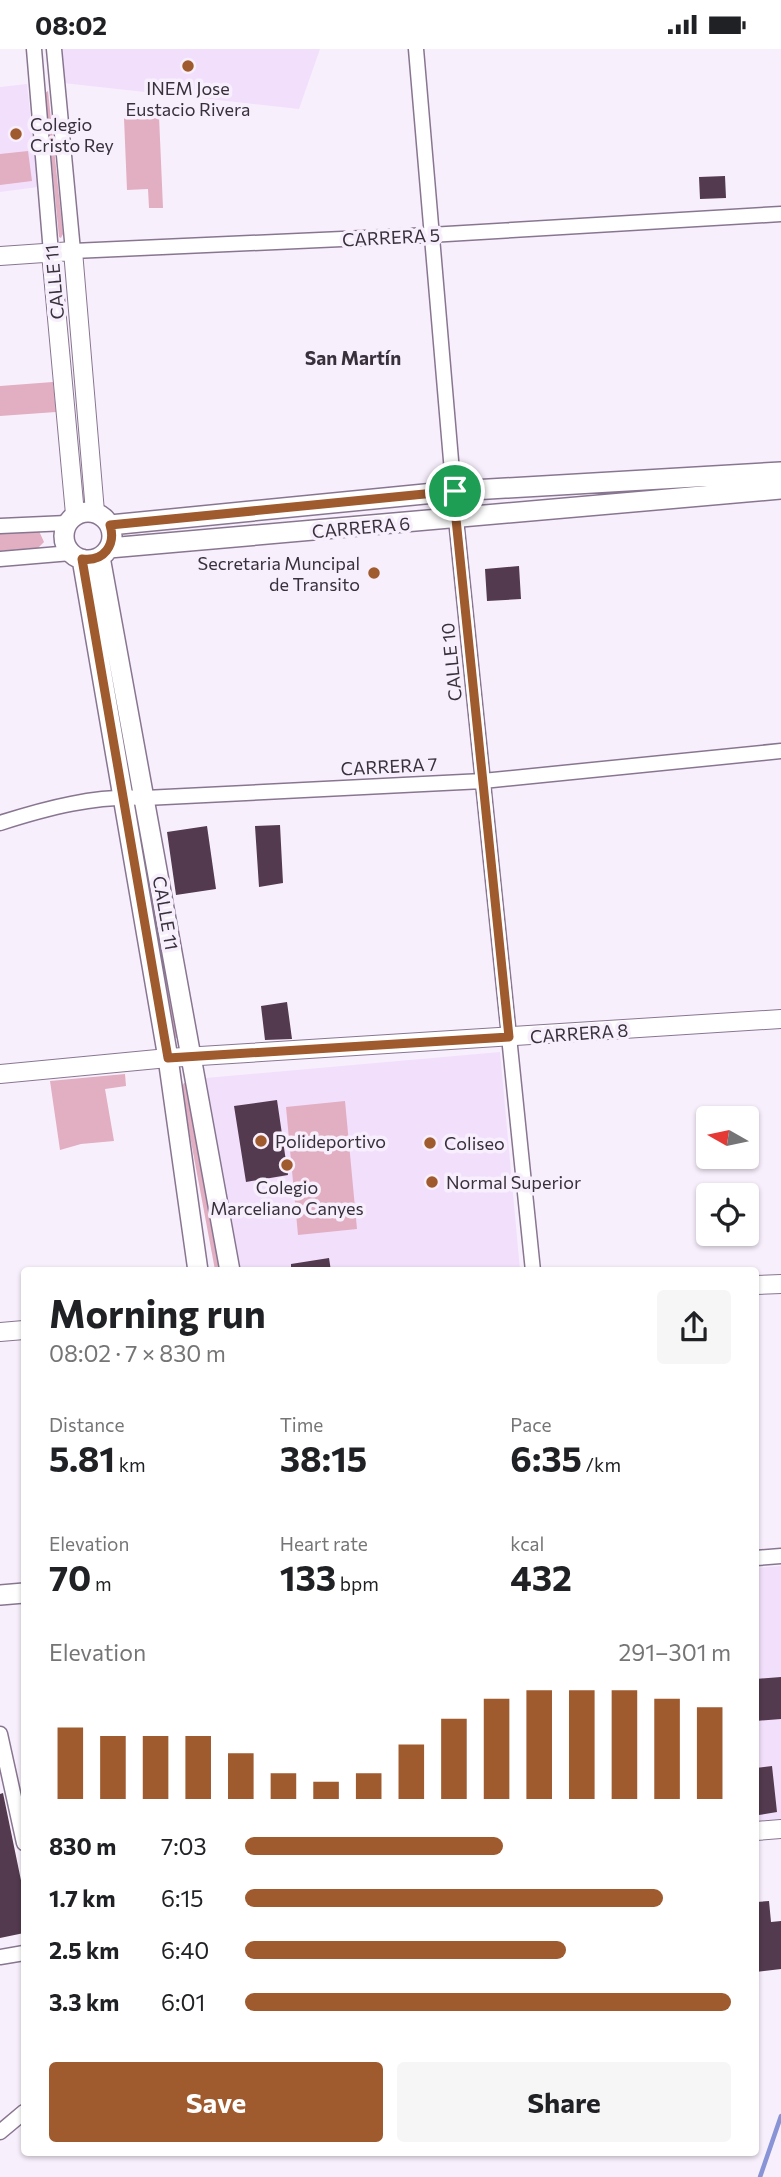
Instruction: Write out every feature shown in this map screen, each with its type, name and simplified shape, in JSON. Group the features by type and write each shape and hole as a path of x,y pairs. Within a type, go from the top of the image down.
{"main road":[{"name":"CARRERA 6","path":"87,519 455,491 781,472"},
{"name":"CARRERA 6","path":"91,554 781,489"},
{"path":"87,519 112,540 91,554 64,542 87,519"},
{"name":"CALLE 11","path":"91,554 121,796 168,1058 197,1267"},
{"name":"CALLE 11","path":"91,554 145,798 229,1267"},
{"path":"0,1595 21,1593"},
{"path":"0,1606 21,1605"}],"street":[{"name":"CALLE 11","path":"34,49 51,253 87,519"},
{"name":"CALLE 11","path":"54,49 73,251 87,519"},
{"name":"CALLE 10","path":"416,49 456,519 533,1267"},
{"path":"36,71 56,69"},
{"name":"CARRERA 5","path":"0,256 430,235 781,214"},
{"name":"CARRERA 6","path":"0,526 87,519"},
{"name":"CARRERA 6","path":"0,559 91,554"},
{"name":"CARRERA 7","path":"0,823 58,807 121,796 145,798 483,781 781,751"},
{"name":"CARRERA 8","path":"0,1074 168,1058 781,1019"},
{"path":"759,1285 781,1284"},
{"path":"0,1332 21,1330"},
{"path":"759,1558 781,1556"},
{"path":"0,1734 21,1829"},
{"path":"759,1831 781,1829"},
{"path":"0,1957 21,1954"},
{"path":"0,2132 21,2114"}],"shaded area":[{"name":"INEM Jose Eustacio Rivera","path":"62,49 320,49 299,109 63,83"},
{"name":"Colegio Cristo Rey","path":"27,84 38,187 0,192 0,87"},
{"path":"48,91 63,234 61,238 45,93"},
{"path":"159,116 163,208 149,208 148,189 127,190 124,118"},
{"path":"28,151 32,181 0,185 0,154"},
{"path":"53,382 56,412 0,416 0,386"},
{"path":"39,531 44,542 38,548 0,551 0,532"},
{"path":"140,826 179,1039 174,1037 134,831"},
{"path":"500,1052 520,1267 240,1267 206,1078"},
{"path":"125,1074 126,1086 105,1089 114,1141 81,1144 60,1150 50,1081"},
{"path":"187,1083 221,1267 214,1267 181,1088"},
{"path":"345,1101 357,1229 298,1235 286,1107"},
{"path":"781,1566 781,1822 759,1824 759,1568"}],"building":[{"path":"725,176 726,198 700,199 699,177"},
{"path":"519,566 521,599 487,601 485,569"},
{"path":"280,825 283,883 259,887 255,826"},
{"path":"207,826 216,889 176,895 167,832"},
{"path":"287,1002 292,1039 265,1040 261,1006"},
{"name":"Polideportivo","path":"277,1100 288,1175 246,1182 234,1106"},
{"path":"329,1258 330,1267 291,1267 291,1264"},
{"path":"781,1677 781,1719 759,1721 759,1679"},
{"path":"772,1766 777,1812 759,1815 759,1768"},
{"path":"3,1793 21,1880 21,1934 0,1938 0,1794"},
{"path":"769,1901 771,1922 781,1921 781,1969 759,1972 759,1902"}],"waterway":[{"path":"760,2177 781,2116"}],"place":[{"name":"INEM Jose Eustacio Rivera","path":"188,66"},
{"name":"Colegio Cristo Rey","path":"16,134"},
{"name":"Secretaria Muncipal de Transito","path":"374,573"},
{"name":"Polideportivo","path":"261,1141"},
{"name":"Coliseo","path":"430,1143"},
{"name":"Colegio Marceliano Canyes","path":"287,1165"},
{"name":"Normal Superior","path":"432,1182"}],"district":[{"name":"San Martín","path":"353,357"}],"route":[{"path":"455,491 509,1037 168,1058 82,559 94,559 105,553 112,540 110,525 455,491"}]}
